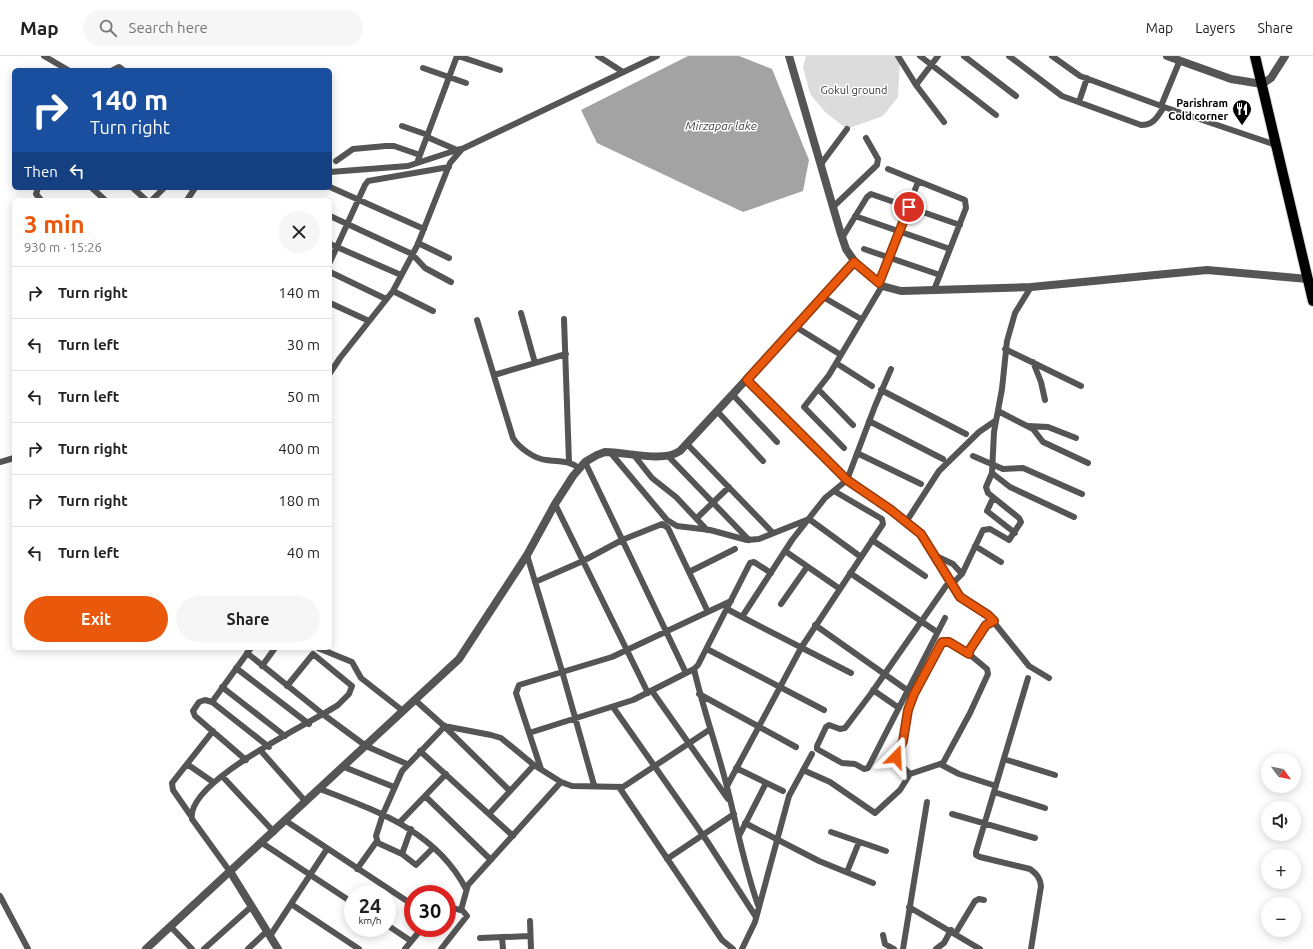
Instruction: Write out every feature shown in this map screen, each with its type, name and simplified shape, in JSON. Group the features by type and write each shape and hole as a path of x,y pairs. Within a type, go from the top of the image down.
{"main road":[{"path":"1255,56 1313,302"}],"street":[{"path":"44,56 65,68"},
{"path":"417,163 457,56 500,70"},
{"path":"598,56 623,72"},
{"path":"789,56 846,249 854,262 880,284 901,291 1017,288 1207,270 1308,279"},
{"path":"898,56 916,85 944,122"},
{"path":"920,56 996,115"},
{"path":"916,85 938,56"},
{"path":"964,56 1016,96"},
{"path":"1009,56 1057,93 1141,125 1147,125 1154,121 1162,106 1180,60"},
{"path":"1052,56 1070,70 1087,78 1162,106 1276,145"},
{"path":"1167,56 1231,79 1262,84 1271,78 1285,56"},
{"path":"332,172 393,168 417,163 460,149 652,57"},
{"path":"423,68 466,83"},
{"path":"1079,102 1087,78"},
{"path":"402,126 460,149"},
{"path":"821,164 846,129"},
{"path":"833,207 877,165 878,159 866,138"},
{"path":"336,161 353,149 386,146 394,146 420,156"},
{"path":"333,363 393,291 418,243 452,159 460,149"},
{"path":"332,258 365,185 368,182 449,167"},
{"path":"888,169 965,200 966,208 934,290"},
{"path":"844,448 805,410 805,405 818,389 841,355 880,284 918,182"},
{"path":"332,188 424,229"},
{"path":"94,190 103,198"},
{"path":"135,190 144,198"},
{"path":"154,198 162,190"},
{"path":"841,234 871,194 960,225"},
{"path":"856,216 950,250"},
{"path":"332,217 412,254 425,268 451,282"},
{"path":"418,243 449,258"},
{"path":"332,245 401,275"},
{"path":"864,248 940,275"},
{"path":"146,949 231,872 459,659 527,555 555,504 582,465 597,455 610,452 669,457 680,451 796,327 854,262"},
{"path":"332,273 386,299"},
{"path":"945,618 866,769 855,764 842,763 818,749 817,746 826,727 829,725 840,729 845,728 949,585 962,574 981,532 985,529 990,529 1009,540 1015,532 1020,520 993,498 986,490 992,473 996,421 1002,389 1005,349 1013,319 1031,287"},
{"path":"393,291 433,311"},
{"path":"823,297 861,319"},
{"path":"332,304 369,321"},
{"path":"521,313 536,363"},
{"path":"564,319 570,462"},
{"path":"477,320 513,438 517,444 542,460 570,462 582,465 622,540 686,673"},
{"path":"796,327 841,355"},
{"path":"1005,349 1081,386"},
{"path":"494,375 566,354"},
{"path":"1033,362 1041,382 1045,400"},
{"path":"836,363 872,386"},
{"path":"742,617 785,551 808,520 825,498 847,480 881,390 891,369"},
{"path":"747,380 847,480 921,534 934,555 949,585 961,598 988,615 994,621 1029,666 1049,678"},
{"path":"818,389 853,425"},
{"path":"881,390 966,434"},
{"path":"733,395 777,442"},
{"path":"717,411 763,460"},
{"path":"998,411 1033,429 1043,442 1088,463"},
{"path":"906,522 939,471 979,432 996,421"},
{"path":"869,422 943,459"},
{"path":"1028,426 1048,427 1076,438"},
{"path":"687,444 773,533"},
{"path":"610,452 670,523 677,526 707,530 749,540 759,539 808,520"},
{"path":"857,453 921,484"},
{"path":"633,454 652,478 672,493 707,530"},
{"path":"973,456 1007,470 1020,467 1082,494"},
{"path":"669,457 749,540"},
{"path":"0,462 12,459"},
{"path":"992,473 1010,487 1074,517"},
{"path":"696,518 729,487"},
{"path":"727,786 779,686 801,648 883,524 884,520 834,491"},
{"path":"993,498 987,510 1015,532"},
{"path":"555,504 627,650 650,692 689,743 731,803"},
{"path":"808,520 861,557"},
{"path":"535,582 583,561 622,540 657,525 664,524 708,612"},
{"path":"872,540 925,576"},
{"path":"975,546 1001,562"},
{"path":"689,572 735,549"},
{"path":"785,551 840,589"},
{"path":"527,555 594,785"},
{"path":"934,555 953,564 962,574"},
{"path":"529,733 575,717 612,707 650,692 694,669 706,649 750,563 754,562 771,573"},
{"path":"781,604 807,567"},
{"path":"850,573 937,632"},
{"path":"541,769 516,693 517,688 521,684 612,657 730,601"},
{"path":"726,609 851,673"},
{"path":"969,654 969,651 986,625 994,621"},
{"path":"815,625 907,690"},
{"path":"803,770 830,782 875,813 900,790 910,774 944,762 988,674 987,669 969,654 949,642 942,642 914,694 908,710 903,741 896,757 898,762 910,774"},
{"path":"706,649 824,710"},
{"path":"262,666 274,650"},
{"path":"323,650 352,662 361,678 403,711"},
{"path":"212,702 249,651 262,666 366,746 407,764"},
{"path":"192,816 194,805 198,798 213,782 285,736 338,706 349,694 352,686 316,656 310,655 287,686"},
{"path":"236,668 308,724"},
{"path":"694,669 709,730 727,786 749,879 758,905"},
{"path":"1028,678 976,855 1030,870 1037,874 1040,879 1041,886 1031,949"},
{"path":"222,687 285,736"},
{"path":"873,690 898,708"},
{"path":"700,694 796,747"},
{"path":"246,760 197,718 193,711 202,700 212,702 269,747"},
{"path":"415,700 444,726 510,791"},
{"path":"612,707 702,834 756,917"},
{"path":"357,869 377,841 376,833 383,814 394,787 407,764 444,726"},
{"path":"444,726 496,736 506,742 534,765 561,782 572,786 594,785 619,787 627,785 709,730"},
{"path":"213,732 173,780 172,785 192,816 195,826 231,872 278,949"},
{"path":"261,751 306,802"},
{"path":"420,751 513,836"},
{"path":"742,949 756,917 758,905 789,796 812,754"},
{"path":"1004,759 1055,775"},
{"path":"187,764 213,782"},
{"path":"940,764 959,774 1045,808"},
{"path":"489,814 534,765"},
{"path":"344,767 394,787"},
{"path":"736,768 783,790"},
{"path":"400,822 446,774"},
{"path":"222,776 274,832"},
{"path":"461,910 466,889 561,782"},
{"path":"739,836 766,783"},
{"path":"619,787 722,940 733,949"},
{"path":"320,789 383,814 411,829 433,848 457,873 466,889"},
{"path":"425,796 491,860"},
{"path":"903,949 927,802"},
{"path":"667,859 702,834 734,814"},
{"path":"952,814 1034,838"},
{"path":"286,821 357,869 404,898"},
{"path":"746,823 819,861 874,883"},
{"path":"402,854 411,829"},
{"path":"831,832 886,850"},
{"path":"377,841 402,854 414,865 418,865 433,848"},
{"path":"847,872 859,842"},
{"path":"262,843 344,897"},
{"path":"248,949 269,934 291,904 327,849"},
{"path":"0,896 28,949"},
{"path":"936,949 944,943 953,932 975,901 979,899 984,900"},
{"path":"291,904 359,949"},
{"path":"209,948 252,906"},
{"path":"909,907 980,949"},
{"path":"441,949 466,917 466,912 456,909"},
{"path":"530,921 531,949"},
{"path":"171,927 192,949"},
{"path":"396,931 411,941"},
{"path":"480,938 530,936"},
{"path":"883,936 885,944 894,949"},
{"path":"405,949 414,937"},
{"path":"502,937 503,949"}],"green space":[{"name":"Gokul ground","path":"806,56 897,56 900,60 898,97 883,116 847,129 825,112 810,94 803,67"}],"water":[{"name":"Mirzapar lake","path":"688,56 739,56 772,69 809,160 803,191 743,212 597,143 581,110"}],"place":[{"name":"Parishram Cold corner","path":"1242,126"}],"route":[{"path":"896,757 903,741 908,710 914,694 942,642 949,642 969,654 969,651 988,622 994,621 988,615 960,597 921,534 891,510 855,487 847,480 747,380 854,262 879,283 909,207"}]}
